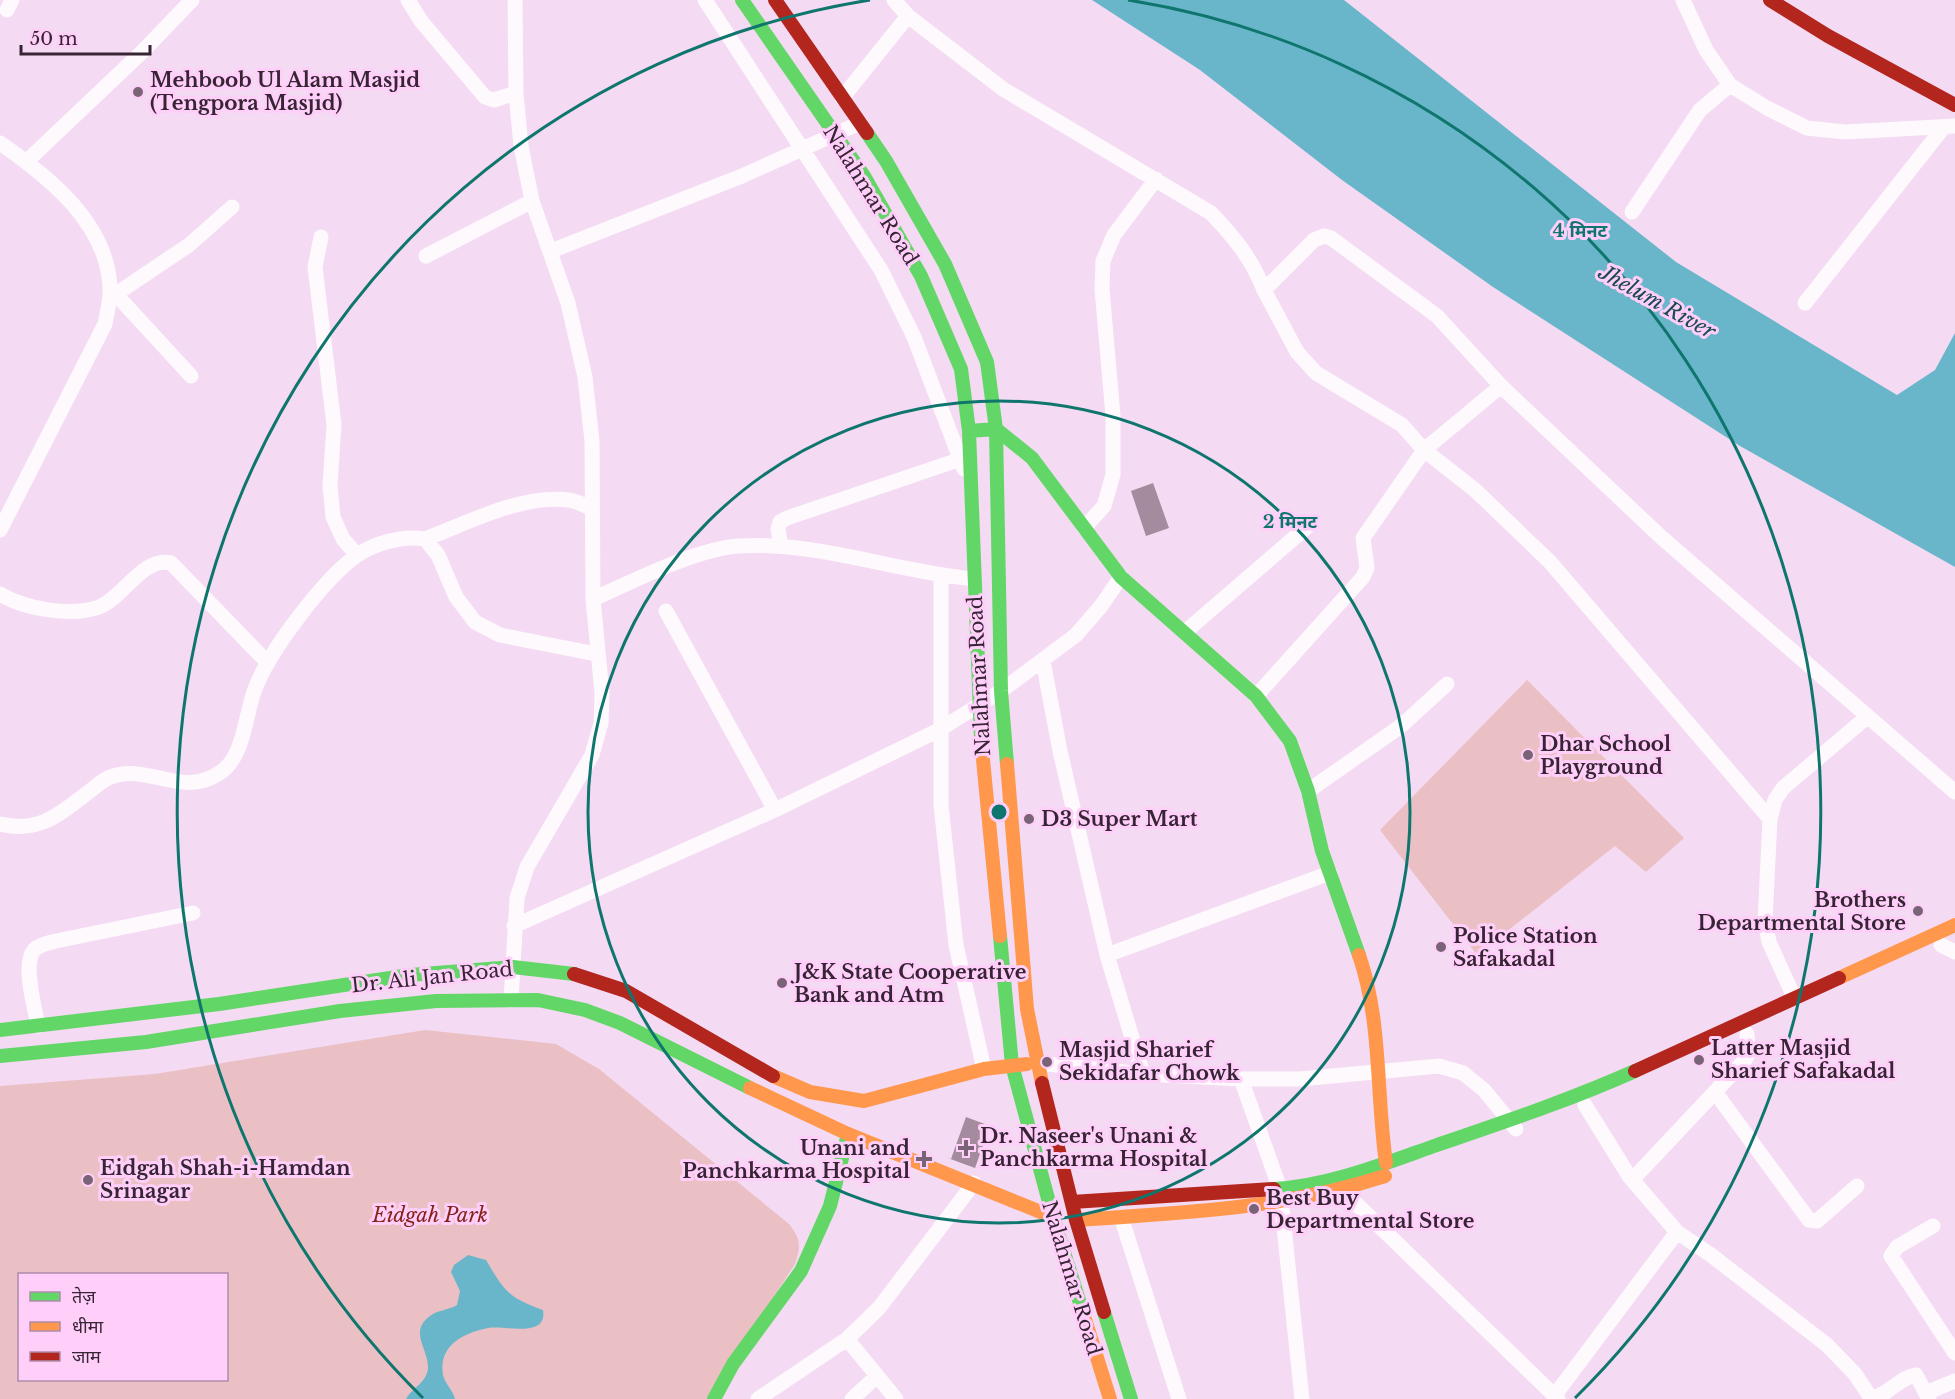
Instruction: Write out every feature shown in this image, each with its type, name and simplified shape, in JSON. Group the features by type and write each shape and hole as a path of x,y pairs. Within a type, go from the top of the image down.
{"main road":[{"name":"Nalahmar Road","path":"742,0 864,176 921,276 961,369 969,431 978,705 1012,1065 1053,1217 1110,1399"},
{"name":"Nalahmar Road","path":"775,0 886,161 945,264 987,362 996,429 1001,691 1027,1009 1037,1063 1076,1220 1131,1399"},
{"path":"1770,0 1828,36 1955,105"},
{"path":"969,431 996,429 1032,458 1121,577 1256,696 1290,741 1308,791 1330,873 1366,979 1380,1073 1380,1122 1386,1163"},
{"path":"1072,1202 1344,1192 1579,1096 1955,925"},
{"path":"1076,1220 1121,1217 1281,1196 1513,1124 1585,1105 1950,945"},
{"name":"Dr. Ali Jan Road","path":"0,1030 219,1004 410,975 513,967 568,972 626,991 771,1075 810,1092 864,1101 984,1069 1012,1065"},
{"name":"Dr. Ali Jan Road","path":"0,1056 146,1042 340,1011 436,1001 538,1000 585,1010 620,1023 669,1049 848,1134 974,1182 1053,1217"},
{"path":"1012,1065 1037,1063"},
{"path":"714,1399 733,1364 801,1271 830,1206 848,1134"}],"street":[{"path":"27,162 142,52 192,0"},
{"path":"408,0 421,21 485,98 494,100 516,93"},
{"path":"511,999 517,898 526,867 592,755 601,723 602,693 596,654 591,508 592,441 585,377 568,303 532,201 521,146 516,93 515,0"},
{"path":"705,0 881,270 914,337 970,486"},
{"path":"894,0 908,16 1003,89 1156,179 1218,220 1239,242 1254,264 1264,290 1297,352 1316,373 1402,425 1424,450 1474,490 1550,562 1770,819"},
{"path":"1683,0 1706,50 1730,85 1767,108 1807,128 1845,132 1949,128"},
{"path":"842,98 908,16"},
{"path":"1632,212 1700,110 1730,85"},
{"path":"551,251 742,176 860,123"},
{"path":"1805,303 1949,128"},
{"path":"0,142 27,162 80,212 95,232 106,261 113,292 105,324 0,530"},
{"path":"1084,528 1104,506 1113,475 1113,416 1102,289 1103,261 1114,235 1156,179"},
{"path":"426,256 532,201"},
{"path":"113,292 189,245 232,207"},
{"path":"1264,290 1314,240 1324,236 1331,238 1437,316 1502,386 1661,537 1955,792"},
{"path":"321,237 315,267 334,425 330,486 333,517 343,539 357,555"},
{"path":"113,292 191,376"},
{"path":"1256,696 1363,577 1367,568 1363,538 1424,450 1502,386"},
{"path":"781,546 778,529 780,522 787,518 960,459"},
{"path":"0,824 15,827 41,824 63,811 105,779 123,772 142,773 188,784 206,780 222,771 233,760 255,688 268,663 285,636 334,576 357,555 377,545 412,537 425,539 509,508 543,500 570,500 591,508"},
{"path":"1185,632 1308,526"},
{"path":"425,539 438,555 456,597 475,622 500,635 596,654"},
{"path":"593,598 688,559 737,546 781,546 941,576 974,579"},
{"path":"0,594 14,602 36,607 78,610 98,607 114,598 152,564 162,561 171,563 268,663"},
{"path":"941,576 939,730 941,805 956,945 984,1069"},
{"path":"514,926 775,810 939,730 1001,691 1076,635 1101,606 1121,577"},
{"path":"666,611 775,810"},
{"path":"1043,661 1060,751 1107,955 1143,1074"},
{"path":"1308,791 1401,726 1448,684"},
{"path":"1795,999 1769,942 1765,921 1770,819 1775,800 1783,788 1867,717"},
{"path":"1107,955 1330,873"},
{"path":"38,1026 29,979 29,962 33,951 42,945 56,941 193,913"},
{"path":"1632,1180 1748,1054 1747,1034"},
{"path":"1037,1063 1143,1074 1241,1079 1380,1073 1413,1066 1439,1066 1463,1073 1484,1090 1513,1124"},
{"path":"1241,1079 1281,1196 1302,1399"},
{"path":"1715,1092 1809,1220 1817,1221 1857,1186"},
{"path":"1585,1105 1632,1180 1677,1233 1711,1255 1827,1345 1855,1374 1871,1398 1880,1396 1913,1375 1919,1378 1928,1396 1955,1381"},
{"path":"1335,1178 1344,1192 1556,1397 1677,1233"},
{"path":"758,1399 847,1339 879,1308 974,1182"},
{"path":"1121,1217 1179,1399"},
{"path":"1933,1226 1897,1247 1892,1256 1955,1353"},
{"path":"847,1339 896,1399"},
{"path":"852,1399 877,1376"}],"green space":[{"name":"Dhar School Playground","path":"1527,680 1684,838 1646,872 1615,846 1477,955 1380,830"},
{"name":"Eidgah Park","path":"425,1030 556,1044 599,1069 789,1224 798,1239 797,1258 707,1399 0,1399 0,1086 155,1074"}],"water":[{"name":"Jhelum River","path":"1092,0 1344,0 1676,262 1897,395 1935,370 1955,333 1955,567 1740,446 1493,287 1342,180 1200,70"},
{"path":"468,1255 486,1260 508,1292 543,1310 543,1319 539,1325 532,1328 488,1328 461,1337 448,1349 442,1365 444,1378 455,1399 406,1399 427,1374 427,1362 420,1335 421,1328 433,1314 457,1305 460,1291 451,1272 454,1265"}],"building":[{"path":"1153,483 1169,528 1146,536 1131,491"},
{"path":"966,1117 990,1126 975,1168 945,1157 951,1159"}],"traffic: fast":[{"path":"742,0 864,176 921,276 961,369 969,431 981,739"},
{"path":"867,133 886,161 945,264 987,362 996,429 1001,691 1007,764"},
{"path":"969,431 996,429 1032,458 1121,577 1256,696 1290,741 1308,791 1322,851 1359,955"},
{"path":"1000,936 1012,1065 1053,1217 1083,1313"},
{"path":"0,1030 219,1004 410,975 513,967 574,974"},
{"path":"0,1056 146,1042 340,1011 436,1001 538,1000 585,1010 620,1023 750,1088"},
{"path":"1274,1189 1336,1179 1378,1166 1586,1092 1635,1071"},
{"path":"714,1399 733,1364 801,1271 830,1206 848,1134"},
{"path":"1104,1312 1131,1399"}],"traffic: slow":[{"path":"981,739 1000,936"},
{"path":"1007,764 1027,1009 1042,1083"},
{"path":"1839,978 1955,925"},
{"path":"1359,955 1372,1006 1386,1163"},
{"path":"773,1076 810,1092 864,1101 984,1069 1027,1064"},
{"path":"750,1088 848,1134 1053,1217"},
{"path":"1076,1220 1193,1212 1271,1203 1309,1196 1385,1176"},
{"path":"1083,1313 1110,1399"}],"traffic: jam":[{"path":"775,0 867,133"},
{"path":"1770,0 1828,36 1955,105"},
{"path":"574,974 626,991 773,1076"},
{"path":"1635,1071 1839,978"},
{"path":"1042,1083 1076,1220 1104,1312"},
{"path":"1072,1202 1274,1189"}],"place":[{"name":"Mehboob Ul Alam Masjid (Tengpora Masjid)","path":"138,92"},
{"name":"Dhar School Playground","path":"1528,755"},
{"name":"D3 Super Mart","path":"1029,819"},
{"name":"Brothers Departmental Store","path":"1918,911"},
{"name":"Police Station Safakadal","path":"1441,947"},
{"name":"J&K State Cooperative Bank and Atm","path":"782,983"},
{"name":"Latter Masjid Sharief Safakadal","path":"1699,1060"},
{"name":"Masjid Sharief Sekidafar Chowk","path":"1047,1062"},
{"name":"Dr. Naseer's Unani & Panchkarma Hospital","path":"966,1148"},
{"name":"Unani and Panchkarma Hospital","path":"924,1159"},
{"name":"Eidgah Shah-i-Hamdan Srinagar","path":"88,1180"},
{"name":"Best Buy Departmental Store","path":"1254,1209"}]}
